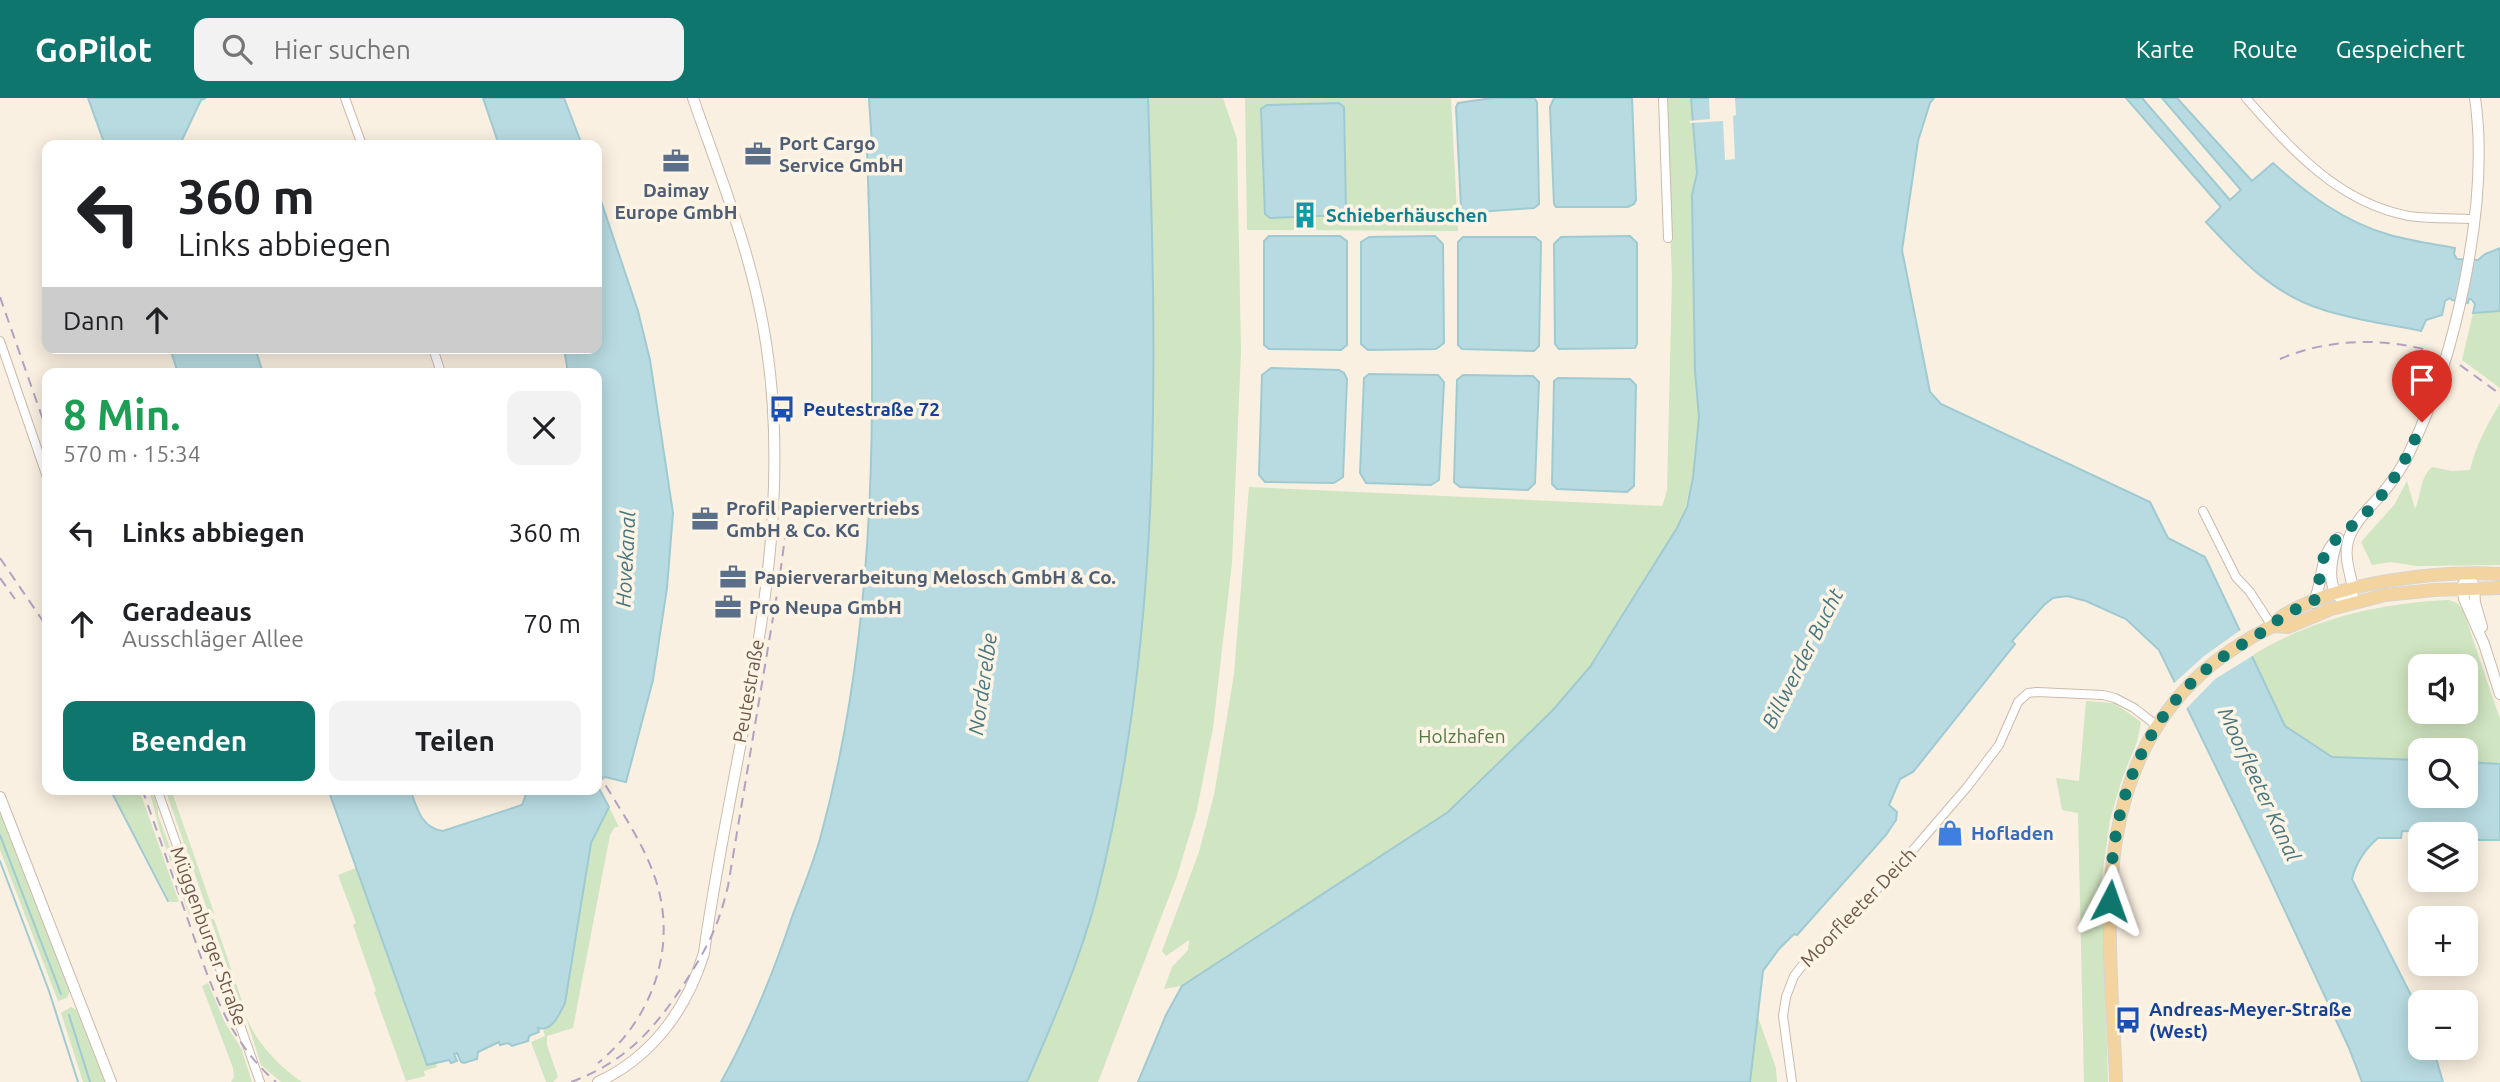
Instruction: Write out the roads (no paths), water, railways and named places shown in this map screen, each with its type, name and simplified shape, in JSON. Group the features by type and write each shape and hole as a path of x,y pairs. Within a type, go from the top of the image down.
{"main road":[{"path":"2116,1082 2110,901 2113,848 2122,806 2135,766 2166,711 2210,666 2272,626 2282,616 2313,603 2353,589 2409,578 2500,574"},
{"path":"2272,626 2288,627 2348,604 2397,593 2500,588"}],"street":[{"path":"345,98 360,140"},
{"name":"Peutestraße","path":"598,1082 634,1061 667,1028 683,1004 699,969 759,630 773,529 775,484 772,416 764,327 749,261 693,98"},
{"path":"1663,98 1668,238"},
{"path":"2246,98 2304,161 2352,195 2408,215 2474,219"},
{"path":"2313,603 2327,551 2393,480 2410,451 2448,353 2474,219 2479,134 2475,98"},
{"path":"0,341 42,463"},
{"path":"2203,511 2236,577 2250,592 2272,626"},
{"path":"2338,538 2331,572 2332,585 2335,594 2348,604 2353,596 2353,589 2345,556 2351,533 2358,520"},
{"path":"2469,574 2469,588 2464,599 2484,644 2500,694"},
{"name":"Moorfleeter Deich","path":"1793,1082 1783,1016 1791,981 1805,962 1895,871 1980,772 1999,745 2021,698 2028,693 2037,692 2103,695 2127,703 2156,725"},
{"name":"Müggenburger Straße","path":"159,795 260,1082"},
{"path":"0,797 111,1082"}],"water":[{"path":"88,98 206,98 201,100 182,140 103,140"},
{"path":"483,98 564,98 580,140 497,140"},
{"name":"Norderelbe","path":"869,98 1148,98 1153,400 1144,601 1134,701 1118,800 1096,899 1074,969 1027,1082 721,1082 742,1042 777,960 817,849 840,754 855,669 870,497 872,323 867,150 872,145"},
{"path":"1492,98 1534,98 1537,102 1539,204 1534,208 1465,213 1461,207 1456,107 1458,103"},
{"path":"1554,98 1632,98 1634,204 1628,207 1556,207 1550,107"},
{"path":"1691,98 1934,98 1918,141 1902,250 1930,392 1941,404 2150,502 2168,538 2205,557 2285,726 2332,757 2408,760 2408,808 2478,808 2478,763 2500,764 2500,840 2478,840 2478,822 2408,822 2408,831 2402,831 2401,838 2378,838 2373,842 2359,862 2352,879 2408,990 2408,1060 2437,1060 2443,1082 2362,1082 2349,1048 2263,864 2159,650 2126,619 2086,601 2067,596 2053,598 2044,605 2012,641 2015,644 1913,772 1900,779 1889,805 1897,812 1896,820 1886,835 1797,935 1794,934 1779,949 1763,971 1750,1082 1138,1082 1166,1015 1182,986 1448,812 1552,711 1590,667 1677,528 1687,507 1693,478 1699,417 1695,371 1692,195 1697,173"},
{"path":"2126,98 2142,98 2230,200 2241,190 2162,98 2177,98 2252,181 2273,163 2327,206 2373,229 2406,239 2455,248 2457,259 2478,260 2500,248 2500,311 2473,313 2475,304 2471,299 2468,303 2450,298 2445,301 2442,315 2426,320 2421,331 2333,313 2287,294 2244,261 2206,222 2221,207"},
{"path":"1339,103 1344,107 1346,211 1341,215 1270,218 1265,214 1261,109 1267,105"},
{"name":"Hovekanal","path":"602,204 638,311 650,360 673,513 667,588 653,680 626,782 605,777 602,779 602,368 567,368 565,354 602,354"},
{"path":"1269,236 1340,236 1347,241 1347,345 1341,350 1269,349 1264,345 1264,241"},
{"path":"1435,236 1443,244 1444,343 1436,349 1368,350 1361,344 1361,242 1369,237"},
{"path":"1630,236 1637,243 1635,348 1559,349 1555,344 1554,244 1561,237"},
{"path":"1463,237 1535,237 1541,242 1539,346 1534,351 1462,349 1458,345 1458,242"},
{"path":"172,354 257,354 261,368 176,368"},
{"path":"1271,368 1339,370 1344,373 1347,379 1343,477 1334,483 1265,482 1259,475 1262,375"},
{"path":"1369,374 1438,375 1444,382 1439,480 1431,485 1366,483 1360,473 1364,378"},
{"path":"1463,375 1533,376 1539,382 1535,483 1528,490 1460,487 1454,482 1457,380"},
{"path":"1558,378 1630,379 1636,385 1634,486 1627,492 1557,489 1552,484 1554,381"},
{"path":"602,794 609,807 591,843 565,1003 551,1025 538,1028 539,1032 529,1036 528,1041 512,1046 508,1043 500,1045 499,1042 478,1052 477,1059 464,1063 457,1053 454,1054 457,1061 427,1065 330,795 412,795 425,821 443,831 522,805 526,795"}],"waterway":[{"path":"113,795 168,901"},
{"path":"0,835 61,994"},
{"path":"0,861 49,991 78,1082"},
{"path":"69,1015 90,1082"}],"railway":[{"path":"0,297 42,417"},
{"path":"2280,359 2316,347 2354,342 2393,344 2430,351"},
{"path":"2460,365 2500,394"},
{"path":"571,1082 607,1065 649,1030 684,984 716,926 728,886 786,530"},
{"path":"0,558 42,620"},
{"path":"0,578 15,599"},
{"path":"598,1063 618,1045 647,1002 662,953 664,927 661,901 649,861 602,779"},
{"path":"144,795 221,1007 244,1047 276,1082"}],"place":[{"name":"Port Cargo Service GmbH","path":"758,154"},
{"name":"Daimay Europe GmbH","path":"676,161"},
{"name":"Schieberhäuschen","path":"1305,215"},
{"name":"Peutestraße 72","path":"782,409"},
{"name":"Profil Papiervertriebs GmbH & Co. KG","path":"705,519"},
{"name":"Papierverarbeitung Melosch GmbH & Co.","path":"733,577"},
{"name":"Pro Neupa GmbH","path":"728,607"},
{"name":"Hofladen","path":"1950,833"},
{"name":"Andreas-Meyer-Straße (West)","path":"2128,1020"}],"water label":[{"name":"Billwerder Bucht","path":"1802,658"},
{"name":"Moorfleeter Kanal","path":"2260,784"}],"park label":[{"name":"Holzhafen","path":"1462,736"}]}
